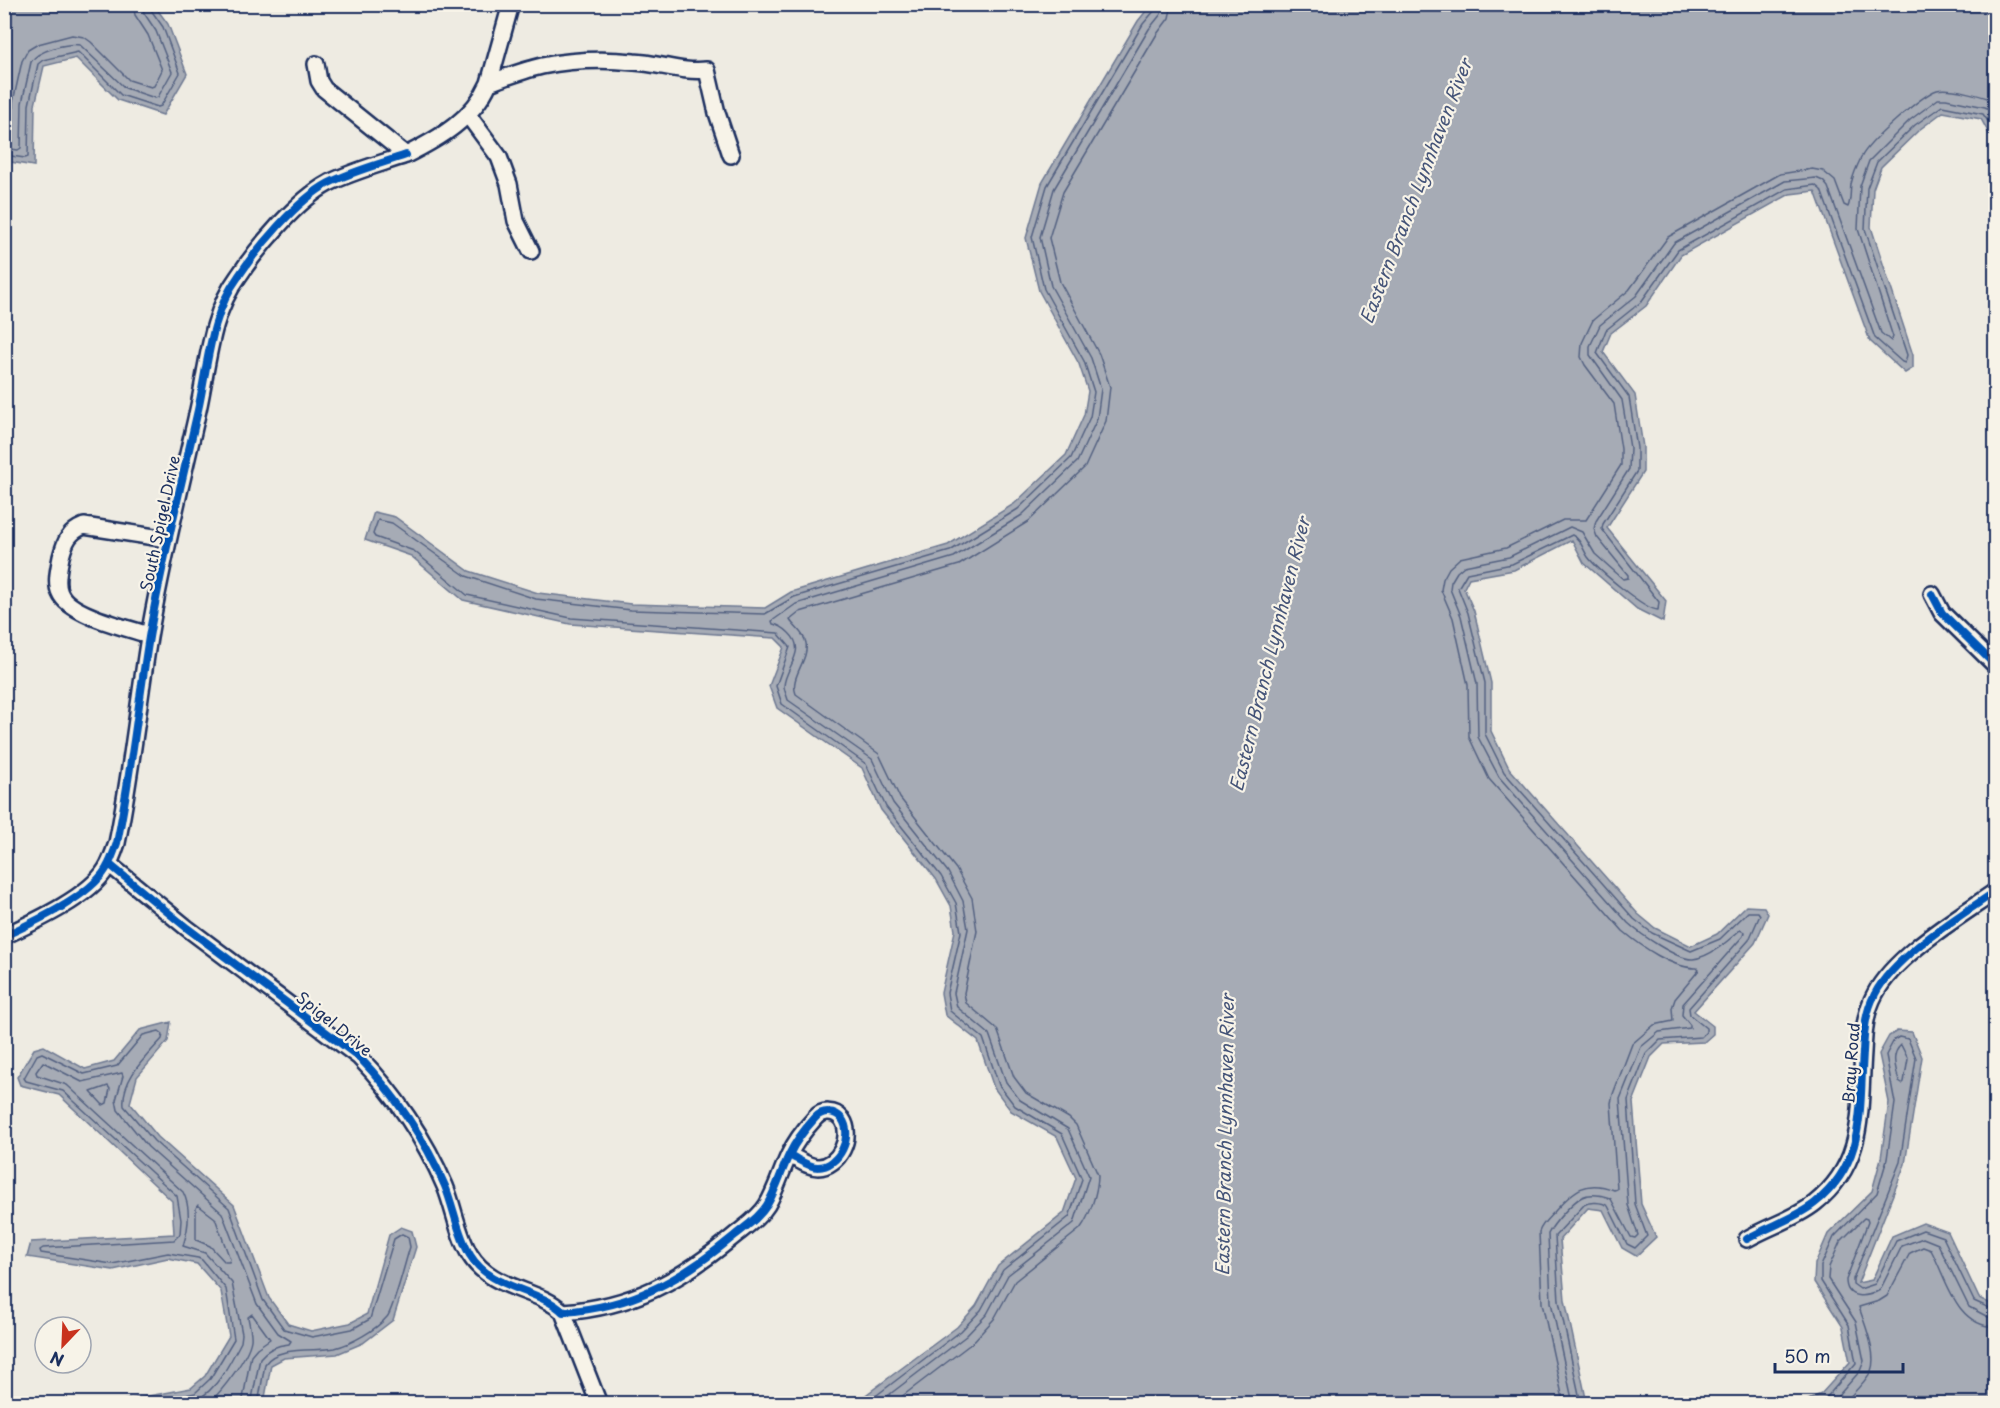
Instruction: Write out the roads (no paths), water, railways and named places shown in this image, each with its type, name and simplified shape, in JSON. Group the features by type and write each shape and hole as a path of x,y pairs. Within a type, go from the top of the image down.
{"street":[{"name":"South Spigel Drive","path":"4,936 76,898 94,884 109,864 117,843 167,539 216,323 224,301 238,277 304,200 348,174 406,155 434,141 468,115 480,101 489,83 511,4"},
{"path":"489,83 540,67 587,60 657,64 678,70 707,70 717,114 731,155"},
{"path":"316,64 319,81 324,88 406,155"},
{"path":"468,115 499,157 509,184 516,221 531,251"},
{"path":"150,635 110,623 71,606 63,600 57,583 61,557 67,537 84,526 167,539"},
{"path":"1932,594 1942,613 1995,666"},
{"name":"Spigel Drive","path":"109,864 187,928 359,1057 395,1099 439,1172 470,1256 482,1270 520,1291 555,1305 563,1312"},
{"name":"Bray Road","path":"1747,1239 1814,1205 1831,1190 1845,1172 1854,1146 1859,1119 1867,1016 1882,981 1896,965 1995,891"},
{"path":"599,1404 563,1312 591,1310 619,1304 646,1294 683,1273 720,1247 765,1208 789,1155"}],"water":[{"path":"4,5 154,5 168,24 187,74 163,115 118,100 76,58 44,66 35,105 34,166 5,161"},
{"name":"Eastern Branch Lynnhaven River","path":"1151,5 1995,5 1995,145 1981,119 1943,112 1919,130 1881,167 1873,189 1871,227 1913,355 1913,368 1905,373 1870,341 1815,191 1790,194 1681,255 1646,306 1611,333 1603,352 1635,395 1643,447 1643,472 1607,528 1666,601 1663,622 1637,609 1584,563 1572,540 1514,570 1469,578 1464,588 1474,611 1491,683 1491,731 1509,768 1638,914 1655,928 1691,946 1717,934 1746,906 1764,907 1768,914 1755,943 1694,1011 1713,1026 1713,1034 1704,1042 1664,1044 1651,1057 1633,1102 1641,1204 1656,1237 1636,1256 1622,1248 1603,1210 1588,1208 1560,1239 1565,1300 1587,1403 855,1403 957,1327 976,1306 998,1266 1064,1213 1076,1178 1057,1137 1011,1111 994,1088 978,1041 945,1015 941,993 955,931 951,906 936,879 881,810 862,768 777,708 769,686 784,647 775,638 570,624 463,600 411,556 365,540 374,512 395,517 469,571 538,593 631,604 765,608 791,592 948,545 1014,504 1066,455 1084,415 1088,391 1079,364 1039,291 1026,238 1042,183 1138,21"},
{"path":"171,1022 168,1041 137,1077 130,1103 158,1137 234,1205 269,1298 288,1324 311,1331 350,1323 367,1314 389,1235 401,1227 412,1231 416,1247 393,1320 363,1343 337,1354 284,1358 271,1365 264,1403 112,1403 191,1388 205,1376 229,1336 221,1291 197,1264 168,1258 113,1270 27,1257 31,1242 174,1234 172,1201 59,1095 20,1085 17,1077 34,1049 44,1046 85,1069 114,1061 140,1030"},
{"path":"1897,1031 1912,1032 1922,1057 1905,1164 1858,1283 1872,1280 1892,1236 1923,1223 1948,1232 1979,1298 1995,1306 1995,1403 1802,1403 1821,1394 1850,1362 1843,1327 1814,1282 1815,1264 1828,1234 1872,1191 1881,1158 1889,1102 1879,1054 1889,1036"}]}
